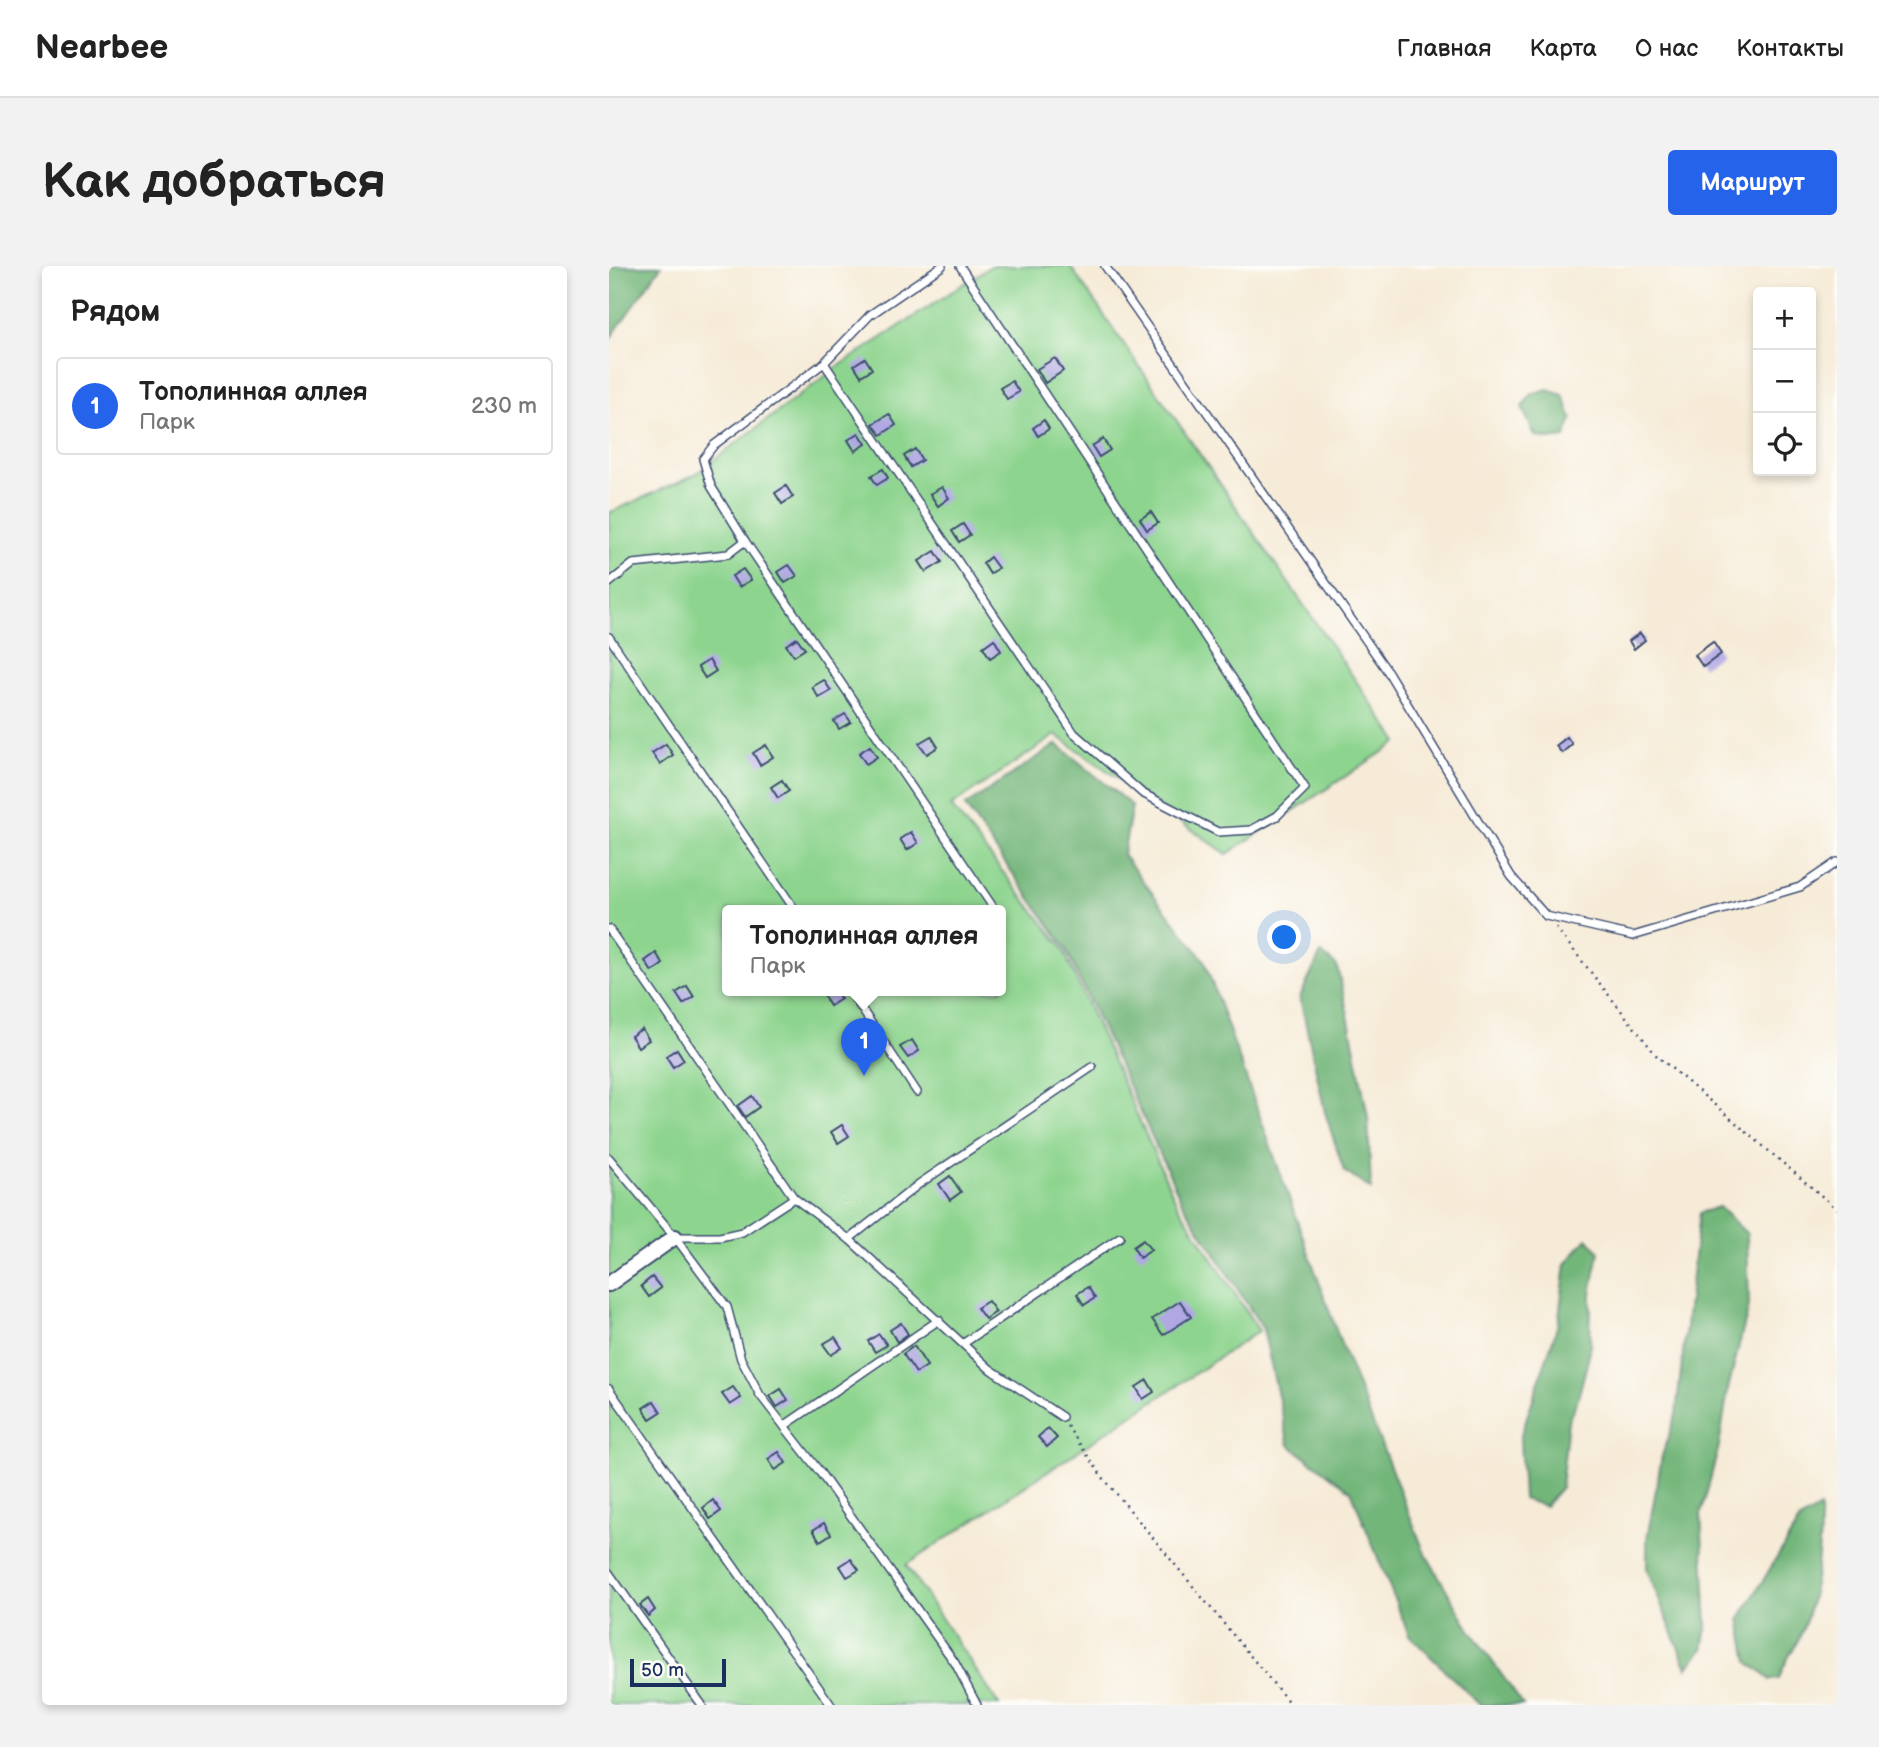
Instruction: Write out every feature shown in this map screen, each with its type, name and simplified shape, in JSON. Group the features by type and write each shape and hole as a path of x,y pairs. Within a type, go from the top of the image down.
{"street":[{"path":"609,1284 675,1237"}],"lane":[{"path":"942,266 870,315 824,363 714,445 703,459 711,486 745,541 992,905"},
{"path":"824,363 1074,733 1142,793 1218,832 1251,830 1277,816 1305,788 960,266"},
{"path":"1105,266 1388,672 1511,876 1546,916 1633,936 1800,887 1837,862"},
{"path":"609,583 633,564 728,554 745,541"},
{"path":"609,637 792,905"},
{"path":"609,929 794,1198 849,1239 991,1369 1062,1417"},
{"path":"853,996 917,1092"},
{"path":"849,1239 919,1184 1092,1068"},
{"path":"609,1158 675,1237 727,1307 741,1359 760,1395 955,1663 977,1705"},
{"path":"675,1237 720,1237 742,1232 794,1198"},
{"path":"964,1343 1120,1237"},
{"path":"784,1426 939,1320"},
{"path":"609,1389 831,1705"},
{"path":"609,1573 702,1705"}],"path":[{"path":"1546,916 1656,1055 1837,1209"},
{"path":"1062,1417 1101,1475 1291,1705"}],"green space":[{"path":"609,266 661,266 609,340"},
{"path":"991,266 1070,266 1398,742 1227,854 1056,735 951,806 1062,947 1177,1204 1259,1331 906,1565 999,1705 609,1705 609,513 694,475 836,368"},
{"path":"1548,390 1563,395 1572,419 1565,437 1547,439 1535,436 1522,407 1532,394"},
{"path":"1057,744 1132,806 1123,855 1204,960 1343,1349 1424,1551 1470,1630 1523,1705 1480,1705 1409,1635 1351,1491 1289,1445 1263,1329 1182,1202 1065,947 965,806"},
{"path":"1321,953 1337,966 1348,1015 1368,1117 1371,1189 1344,1171 1325,1112 1300,997"},
{"path":"1719,1207 1747,1234 1749,1306 1728,1389 1719,1446 1701,1514 1707,1626 1703,1649 1687,1668 1647,1570 1647,1539 1662,1456 1676,1414 1699,1213"},
{"path":"1587,1238 1599,1252 1591,1294 1590,1352 1578,1398 1568,1421 1561,1487 1545,1506 1523,1499 1520,1438 1558,1324 1566,1264"},
{"path":"1820,1508 1816,1573 1810,1607 1800,1636 1779,1679 1770,1680 1748,1662 1740,1618 1800,1520"}],"building":[{"path":"865,358 872,369 861,376 854,365"},
{"path":"1055,358 1063,371 1045,383 1037,369"},
{"path":"1012,381 1019,392 1007,399 1000,388"},
{"path":"889,414 896,425 881,435 873,424"},
{"path":"1044,420 1049,429 1038,436 1033,428"},
{"path":"859,433 866,444 855,451 848,440"},
{"path":"1103,439 1110,450 1099,457 1092,446"},
{"path":"915,449 922,460 911,467 904,456"},
{"path":"883,469 888,478 877,485 871,476"},
{"path":"786,486 793,497 782,504 775,493"},
{"path":"942,487 949,498 938,506 930,494"},
{"path":"1151,512 1158,523 1147,530 1140,519"},
{"path":"963,524 970,535 959,542 952,531"},
{"path":"935,551 942,562 926,572 919,561"},
{"path":"990,557 998,568 990,574 983,563"},
{"path":"789,565 797,576 785,583 778,572"},
{"path":"743,569 751,580 739,587 732,576"},
{"path":"1640,633 1645,640 1634,649 1629,641"},
{"path":"797,638 805,649 794,656 786,645"},
{"path":"994,639 1001,651 990,658 983,647"},
{"path":"1713,642 1721,654 1703,667 1695,655"},
{"path":"709,660 716,671 705,678 698,667"},
{"path":"824,680 831,691 819,698 812,687"},
{"path":"845,714 851,722 839,729 834,721"},
{"path":"931,736 938,747 927,754 919,743"},
{"path":"1567,737 1572,744 1562,753 1556,746"},
{"path":"666,744 673,755 660,764 652,753"},
{"path":"766,745 773,757 760,765 753,753"},
{"path":"870,746 877,757 866,764 859,753"},
{"path":"782,780 789,791 778,798 771,787"},
{"path":"911,832 918,843 907,850 900,839"},
{"path":"656,953 663,964 652,972 645,961"},
{"path":"687,986 694,997 683,1004 676,993"},
{"path":"824,996 839,996 841,999 830,1006"},
{"path":"642,1029 649,1040 638,1047 631,1036"},
{"path":"912,1040 919,1051 908,1058 900,1047"},
{"path":"677,1049 684,1060 673,1067 666,1056"},
{"path":"752,1096 759,1107 745,1117 738,1106"},
{"path":"842,1125 849,1136 838,1143 831,1132"},
{"path":"950,1176 961,1192 950,1200 939,1184"},
{"path":"1143,1240 1151,1250 1140,1258 1133,1247"},
{"path":"652,1277 661,1288 649,1297 641,1286"},
{"path":"1088,1287 1095,1298 1084,1305 1077,1294"},
{"path":"988,1301 996,1312 985,1319 977,1308"},
{"path":"1180,1301 1191,1317 1163,1335 1152,1319"},
{"path":"901,1323 908,1334 897,1342 890,1330"},
{"path":"879,1334 887,1345 875,1352 868,1341"},
{"path":"835,1337 842,1348 831,1355 823,1344"},
{"path":"914,1346 927,1366 916,1373 903,1354"},
{"path":"1147,1380 1154,1392 1143,1399 1136,1387"},
{"path":"733,1387 741,1398 730,1405 722,1394"},
{"path":"781,1389 788,1400 777,1407 770,1396"},
{"path":"654,1401 661,1412 650,1419 643,1408"},
{"path":"1048,1428 1057,1438 1047,1447 1038,1437"},
{"path":"779,1452 786,1463 775,1470 768,1459"},
{"path":"713,1500 721,1511 710,1519 703,1508"},
{"path":"824,1523 831,1534 820,1541 813,1530"},
{"path":"851,1559 859,1570 847,1577 840,1566"},
{"path":"648,1599 655,1610 648,1616 640,1605"}],"place":[{"name":"Тополинная аллея","path":"864,1076"}]}
